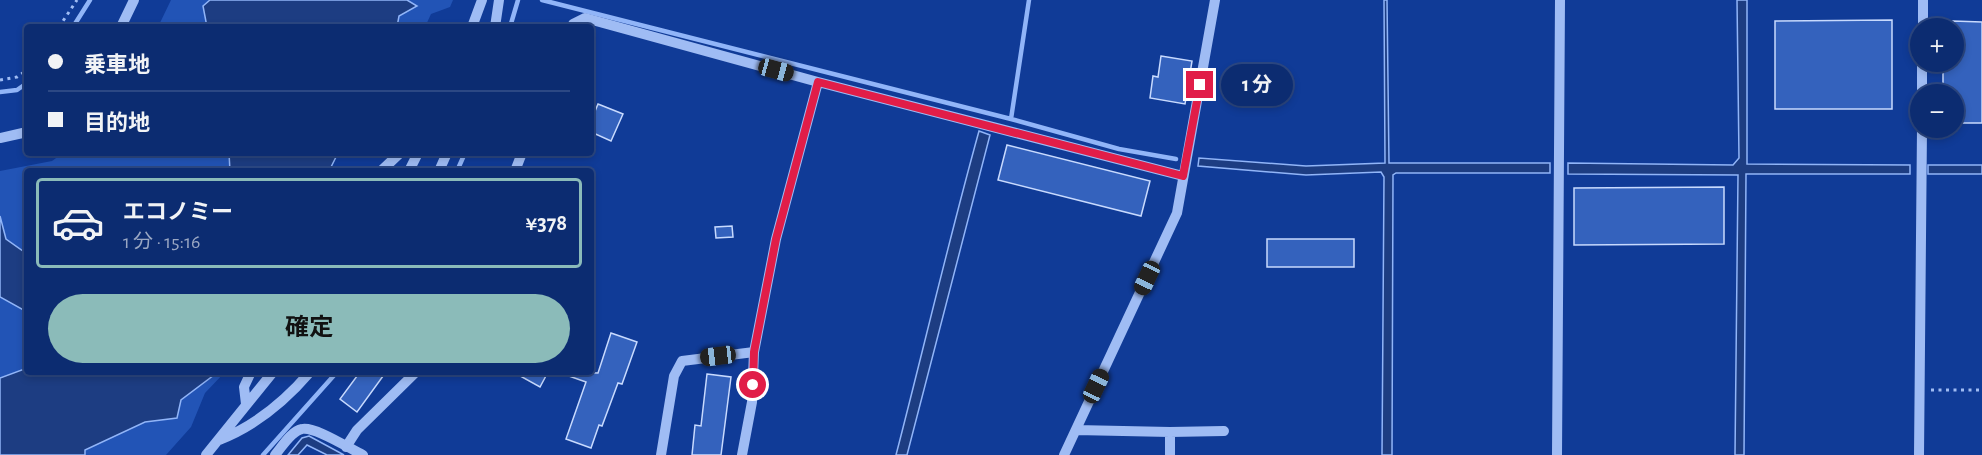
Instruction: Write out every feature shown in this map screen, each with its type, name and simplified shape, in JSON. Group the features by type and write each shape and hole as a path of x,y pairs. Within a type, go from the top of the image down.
{"street":[{"path":"122,24 134,0"},
{"path":"473,24 482,0"},
{"path":"495,24 499,0"},
{"path":"1064,455 1177,213 1215,0"},
{"path":"1557,455 1560,0"},
{"path":"1923,0 1923,18"},
{"path":"573,24 585,18 818,82 1183,176"},
{"path":"742,455 752,402 754,352 776,239 818,82"},
{"path":"0,138 24,133"},
{"path":"1919,455 1922,138"},
{"path":"384,168 397,156"},
{"path":"661,455 674,376 682,361 754,352"},
{"path":"246,404 244,387 250,375"},
{"path":"206,455 270,375"},
{"path":"219,440 238,432 289,396 307,375"},
{"path":"275,455 291,436 301,429 312,429 354,451 357,430 413,375"},
{"path":"1076,430 1224,431"},
{"path":"1170,432 1170,455"}],"path":[{"path":"61,24 77,0"},
{"path":"0,80 16,77 24,72"},
{"path":"1920,391 1982,390"}],"shaded area":[{"path":"171,0 334,0 327,24 159,24"},
{"path":"210,0 407,0 417,6 399,16 398,24 206,24 203,6"},
{"path":"377,0 453,0 450,7 431,14 426,24 371,24"},
{"path":"1384,0 1387,0 1389,163 1550,163 1550,173 1396,173 1393,175 1392,455 1382,455 1384,177 1381,172 1306,175 1198,166 1199,158 1306,166 1385,163"},
{"path":"1737,0 1747,0 1747,164 1910,165 1910,174 1746,174 1744,455 1735,455 1738,175 1568,174 1568,163 1733,165 1739,158"},
{"path":"979,131 990,135 907,455 896,455 957,212"},
{"path":"59,156 278,156 273,168 24,168 25,375 0,420 0,171 52,161"},
{"path":"229,156 336,156 330,168 230,168"},
{"path":"1928,165 1982,165 1982,174 1928,174"},
{"path":"0,216 6,239 24,252 24,310 0,297"},
{"path":"24,369 24,375 214,375 181,400 177,418 145,422 85,450 85,455 0,455 0,378"},
{"path":"192,375 222,375 205,393 191,427 166,455 46,455"},
{"path":"309,436 344,455 327,455 307,445 298,455 288,455 302,438"}],"building":[{"path":"1892,20 1892,109 1775,109 1775,21"},
{"path":"1964,21 1982,22 1982,123 1964,123 1964,84 1943,84 1943,72 1964,72"},
{"path":"1161,56 1192,61 1185,104 1150,98 1153,76 1158,77"},
{"path":"598,104 623,114 611,141 594,133 594,114"},
{"path":"1007,145 1150,181 1141,216 998,180"},
{"path":"1724,187 1724,244 1574,245 1574,188"},
{"path":"732,226 733,237 716,238 715,227"},
{"path":"1267,239 1354,239 1354,267 1267,267"},
{"path":"611,333 637,342 622,384 618,383 591,448 566,439 586,382 566,375 598,373"},
{"path":"707,374 731,377 721,455 692,455 695,425 701,426"},
{"path":"358,375 384,375 357,412 340,399"},
{"path":"518,375 546,375 540,387"}],"waterway":[{"path":"75,24 90,0"},
{"path":"511,24 518,0"},
{"path":"542,0 1011,119 1119,149 1176,159"},
{"path":"1011,119 1029,0"},
{"path":"0,92 17,90 24,85"},
{"path":"458,168 464,156"},
{"path":"263,455 334,375"}],"route":[{"path":"753,385 754,352 776,239 818,82 1183,176 1200,85"}]}
